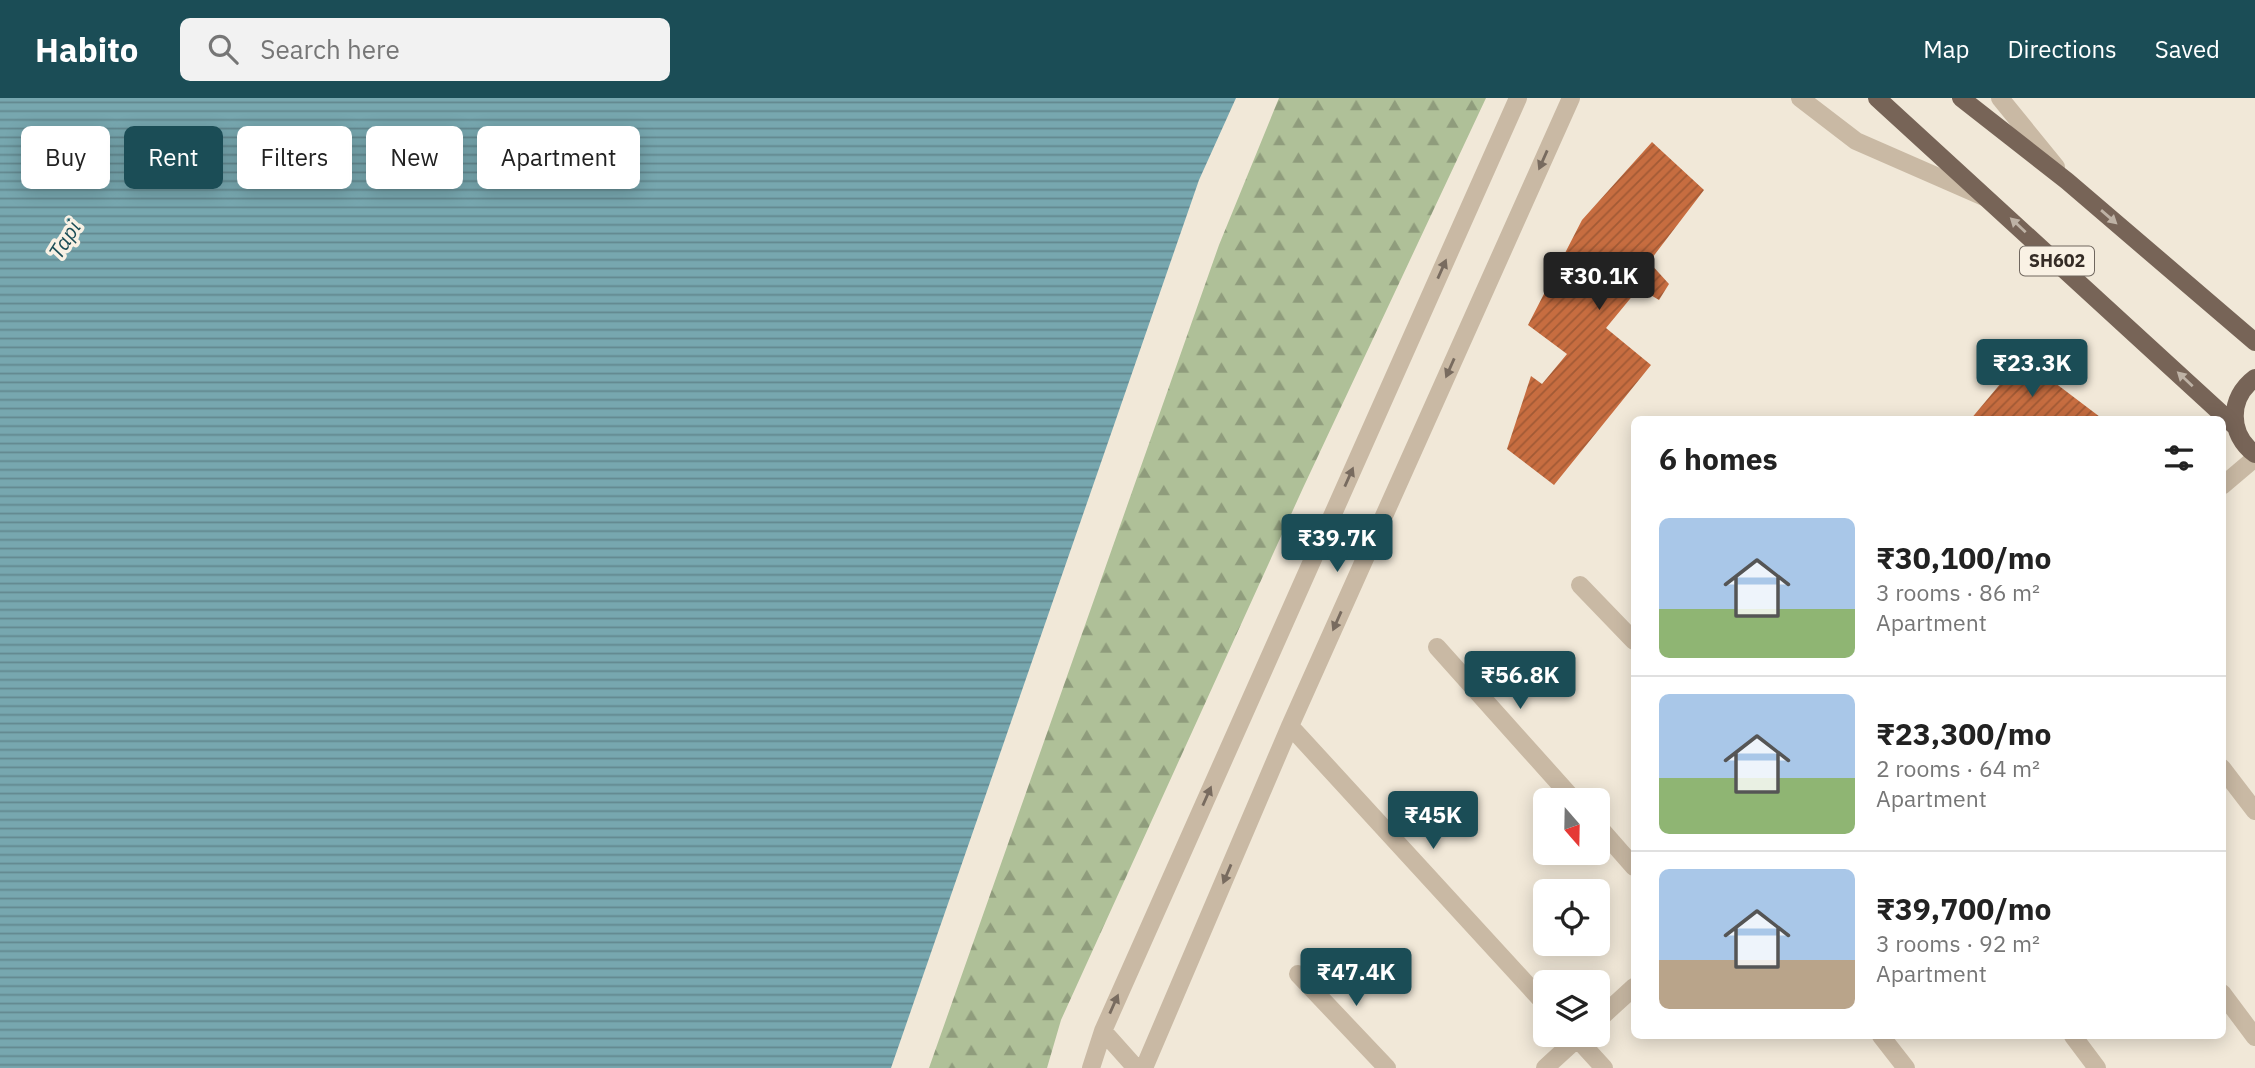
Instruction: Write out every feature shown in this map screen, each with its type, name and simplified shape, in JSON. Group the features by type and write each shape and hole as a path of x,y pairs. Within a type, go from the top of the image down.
{"main road":[{"name":"SH602","path":"1877,98 2225,416"},
{"path":"1961,98 2067,181 2255,342"},
{"path":"2235,425 2240,393 2255,377"},
{"name":"SH602","path":"2226,417 2235,425 2239,438 2255,456"}],"street":[{"path":"1091,1068 1103,1031 1518,98"},
{"path":"1144,1068 1290,726 1571,98"},
{"path":"1800,98 1856,141 1992,201"},
{"path":"2000,98 2067,181"},
{"path":"2226,482 2255,456"},
{"path":"1580,585 1631,638"},
{"path":"1437,648 1563,788"},
{"path":"1290,726 1533,991"},
{"path":"2226,772 2252,800"},
{"path":"1610,840 1631,864"},
{"path":"1298,974 1387,1068"},
{"path":"1610,1009 1631,990"},
{"path":"2226,998 2255,1037"},
{"path":"1103,1031 1136,1068"},
{"path":"1883,1039 1906,1068"},
{"path":"2075,1039 2097,1068"},
{"path":"1545,1068 1566,1047"},
{"path":"1586,1047 1604,1068"}],"green space":[{"path":"1279,98 1486,98 1303,488 1061,1020 1047,1068 929,1068 1219,245"}],"water":[{"name":"Tapi","path":"0,98 1236,98 1199,180 891,1068 0,1068"}],"building":[{"path":"1652,142 1704,190 1649,262 1669,284 1659,300 1639,288 1606,328 1651,365 1554,485 1507,449 1531,376 1542,384 1567,354 1528,325 1582,220"},
{"path":"2022,358 2099,416 1973,416"}]}
